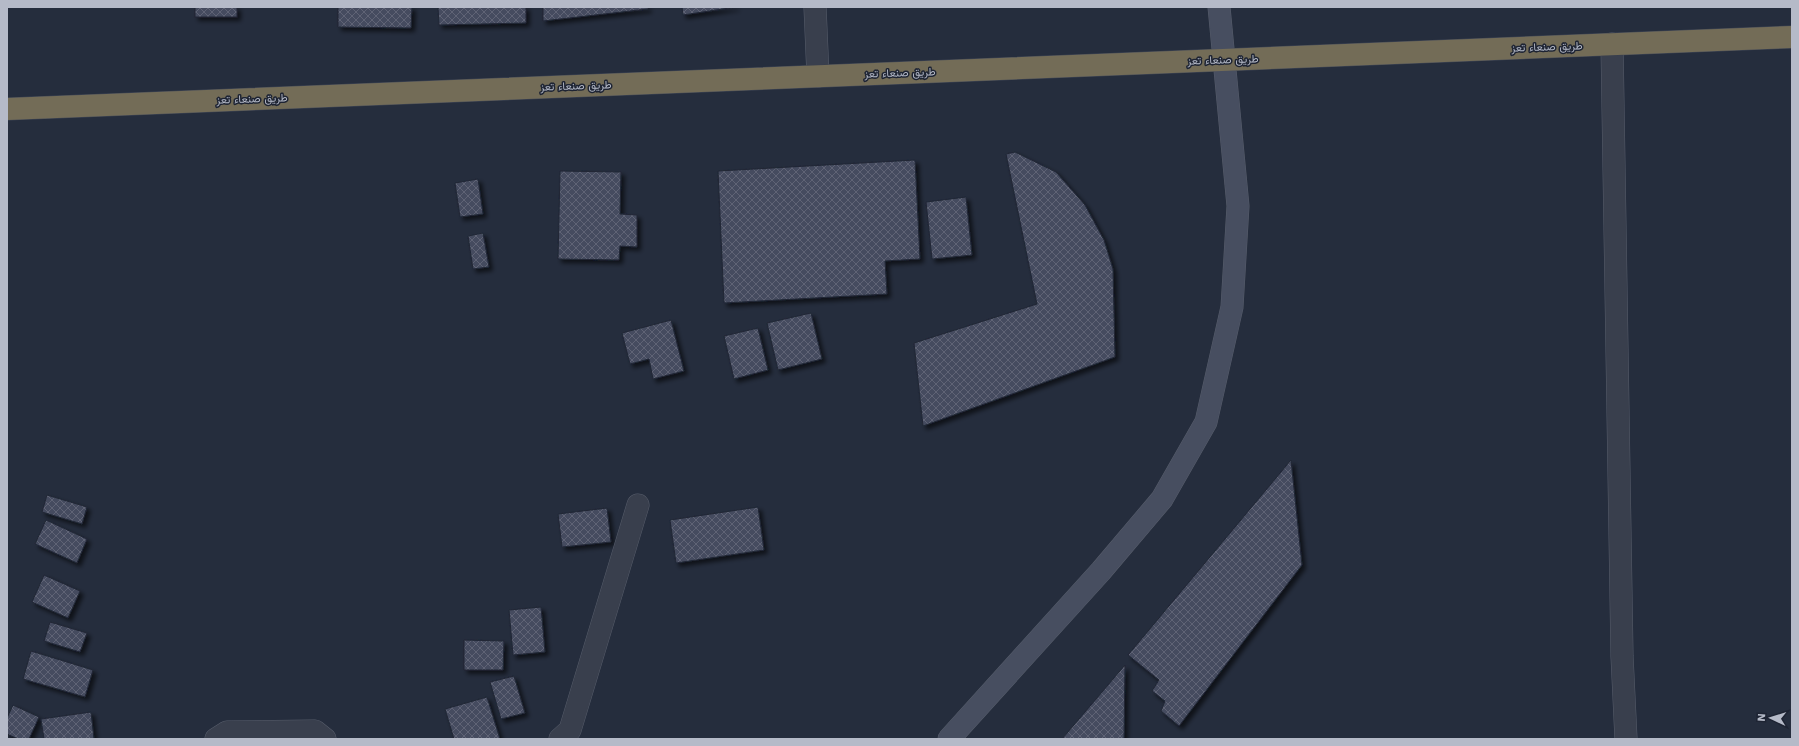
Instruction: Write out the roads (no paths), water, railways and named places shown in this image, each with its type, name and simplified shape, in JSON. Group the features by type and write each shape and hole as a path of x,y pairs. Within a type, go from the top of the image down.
{"highway":[{"name":"طريق صنعاء تعز","path":"7,109 1792,37"}],"street":[{"path":"815,7 818,76"},
{"path":"949,739 1101,571 1162,499 1206,422 1232,307 1238,206 1219,7"},
{"path":"1612,44 1622,648 1626,739"},
{"path":"560,739 570,730 638,505"},
{"path":"216,739 228,732 315,731 325,739"}]}
